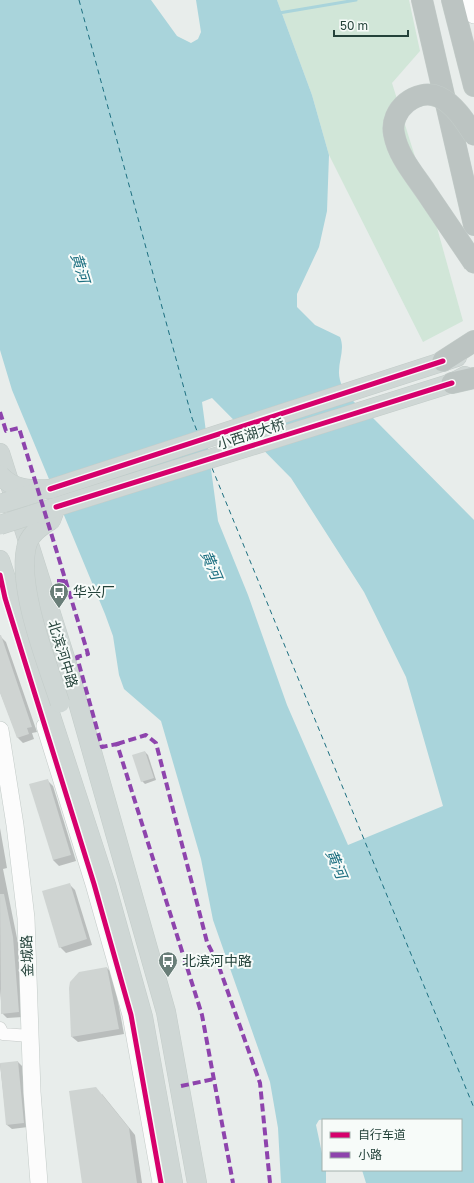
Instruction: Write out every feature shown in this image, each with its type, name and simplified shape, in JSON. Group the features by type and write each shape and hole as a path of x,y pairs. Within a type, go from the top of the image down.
{"highway":[{"path":"422,0 474,225"},
{"path":"435,0 474,167"},
{"path":"452,0 474,86"},
{"path":"464,0 474,49"},
{"path":"474,134 450,103 438,96 424,95 412,99 401,107 395,119 394,132 405,161 474,263"},
{"path":"443,361 474,341"},
{"path":"452,383 474,378"}],"main road":[{"name":"小西湖大桥","path":"50,489 474,352"},
{"name":"小西湖大桥","path":"0,525 452,383 474,371"},
{"name":"北滨河中路","path":"0,453 3,478 66,664 166,1012 197,1183"},
{"path":"3,478 5,481 26,490 50,489"},
{"path":"0,504 50,489"},
{"path":"56,508 51,520 35,530 26,548 26,586 36,633 99,824 137,908"},
{"path":"0,560 106,886 143,1017 172,1183"}],"street":[{"path":"469,0 474,15"},
{"path":"0,575 5,598 94,884 130,1015 161,1183"},
{"name":"金城路","path":"0,730 15,825 26,918 32,1092 39,1183"},
{"path":"0,1028 3,1034 30,1036"}],"green space":[{"path":"277,0 409,0 420,51 392,83 436,224 463,321 423,342 329,155 312,95"}],"water":[{"name":"黄河","path":"0,0 151,0 177,36 191,43 198,39 201,32 196,0 277,0 312,95 329,155 327,211 319,247 297,294 297,307 315,325 340,337 342,346 339,367 340,378 342,385 350,398 373,418 474,520 474,1183 366,1183 362,1171 462,1171 462,1119 322,1119 319,1120 316,1125 322,1153 322,1171 326,1171 326,1183 281,1183 278,1128 270,1082 213,920 201,859 161,721 124,689 119,675 113,636 105,614 12,390 0,350","holes":["212,398 291,478 364,592 406,677 443,806 348,845 287,705 248,595 218,521 202,402"]}],"building":[{"path":"0,635 32,727 27,728 29,734 17,738 0,693"},
{"path":"145,751 154,778 141,782 132,755"},
{"path":"48,779 71,855 53,860 29,784"},
{"path":"70,883 87,939 59,948 42,891"},
{"path":"0,894 4,894 13,937 19,1012 1,1014"},
{"path":"107,967 119,1029 71,1037 70,982 79,972"},
{"path":"18,1061 24,1123 6,1125 0,1063"},
{"path":"96,1087 129,1128 137,1183 82,1183 69,1091"}],"waterway":[{"path":"279,13 356,0"}],"ferry route":[{"path":"79,0 192,418 197,431"},
{"path":"212,468 474,1108"}],"marked path":[{"path":"0,412 6,431 19,428 88,654 77,657 102,747 117,744 202,1015 233,1183"},
{"path":"57,581 66,581"},
{"path":"117,744 146,735 156,743 207,942 218,964 260,1083 270,1183"},
{"path":"181,1086 214,1079"}],"cycle path":[{"path":"50,489 443,361"},
{"path":"56,507 452,383"},
{"path":"0,575 5,598 94,884 131,1015 161,1183"}],"place":[{"name":"华兴厂","path":"59,609"},
{"name":"北滨河中路","path":"168,978"}]}
